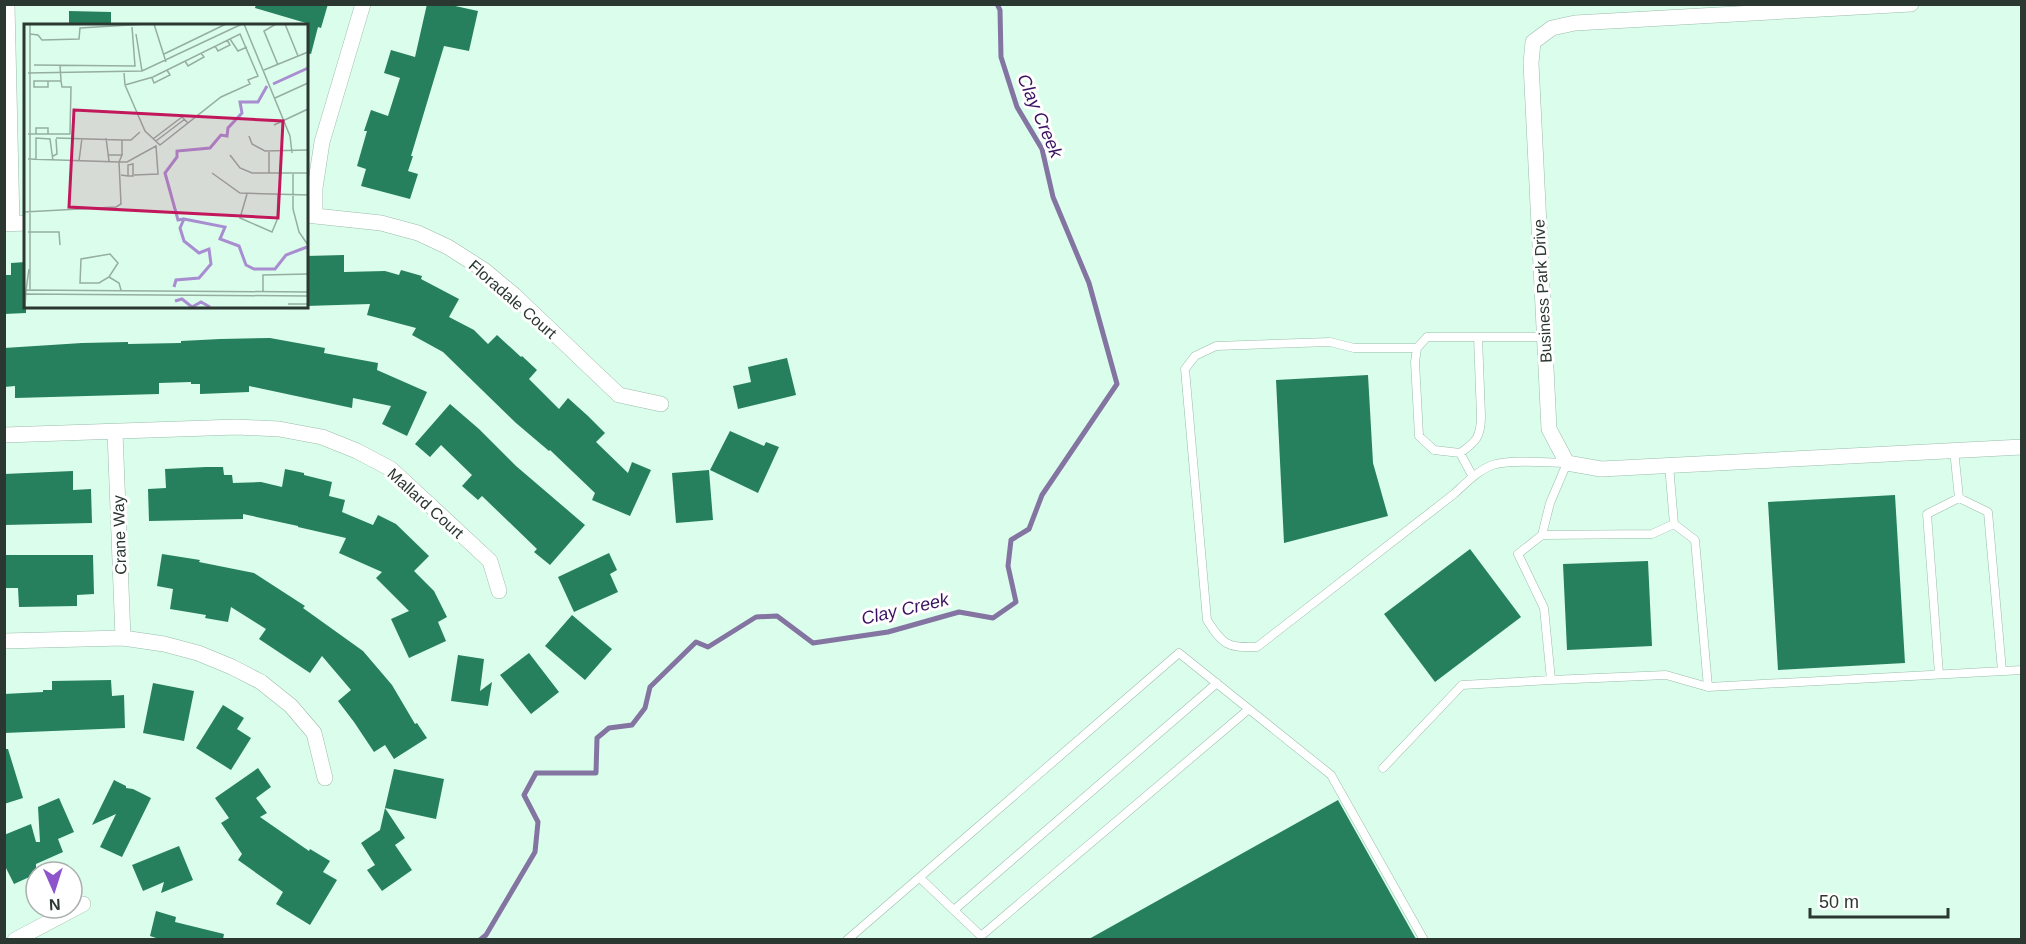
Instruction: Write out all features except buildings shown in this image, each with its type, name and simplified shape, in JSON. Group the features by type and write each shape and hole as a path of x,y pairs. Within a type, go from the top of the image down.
{"street":[{"path":"7,4 14,224"},
{"path":"311,215 322,142 363,4"},
{"name":"Business Park Drive","path":"1567,463 1549,429 1531,63 1533,42 1552,28 1575,23 1911,4"},
{"name":"Floradale Court","path":"311,215 381,223 418,233 448,248 484,270 514,295 619,395 661,404"},
{"name":"Mallard Court","path":"4,435 237,427 279,429 322,437 357,451 391,469 490,561 499,591"},
{"name":"Crane Way","path":"115,432 123,638"},
{"path":"1567,463 1601,469 2022,447"},
{"path":"4,641 123,638 164,644 198,653 232,667 261,682 291,706 314,733 325,778"},
{"path":"15,939 52,920"}],"lane":[{"path":"1478,337 1481,427 1476,442 1460,453 1434,450 1419,436 1417,348 1427,337 1478,337 1544,337"},
{"path":"1417,348 1354,348 1330,342 1216,346 1195,356 1185,369 1207,620 1218,638 1236,648 1257,647 1473,477 1495,464 1567,463 1550,503 1542,535 1518,554 1544,608 1551,680"},
{"path":"1954,450 1959,498"},
{"path":"1460,453 1473,477"},
{"path":"1669,465 1674,524 1695,540 1708,687"},
{"path":"1959,498 1988,512 2002,671"},
{"path":"1940,674 1927,514 1959,498"},
{"path":"1542,535 1652,534 1674,524"},
{"path":"847,939 1179,653 1331,775 1424,939"},
{"path":"1383,768 1462,686 1666,675 1708,687 2022,670"},
{"path":"954,910 1217,683"},
{"path":"920,878 981,936 1249,709"}],"waterway":[{"name":"Clay Creek","path":"480,940 486,935 535,852 538,822 524,795 536,773 596,773 597,738 609,728 632,725 645,708 650,687 696,642 708,647 756,617 777,616 813,643 888,632 959,612 993,618 1016,602 1008,566 1011,540 1029,529 1042,495 1117,384 1089,283 1053,197 1042,149 1017,107 1001,57 1000,10 997,4"}]}
